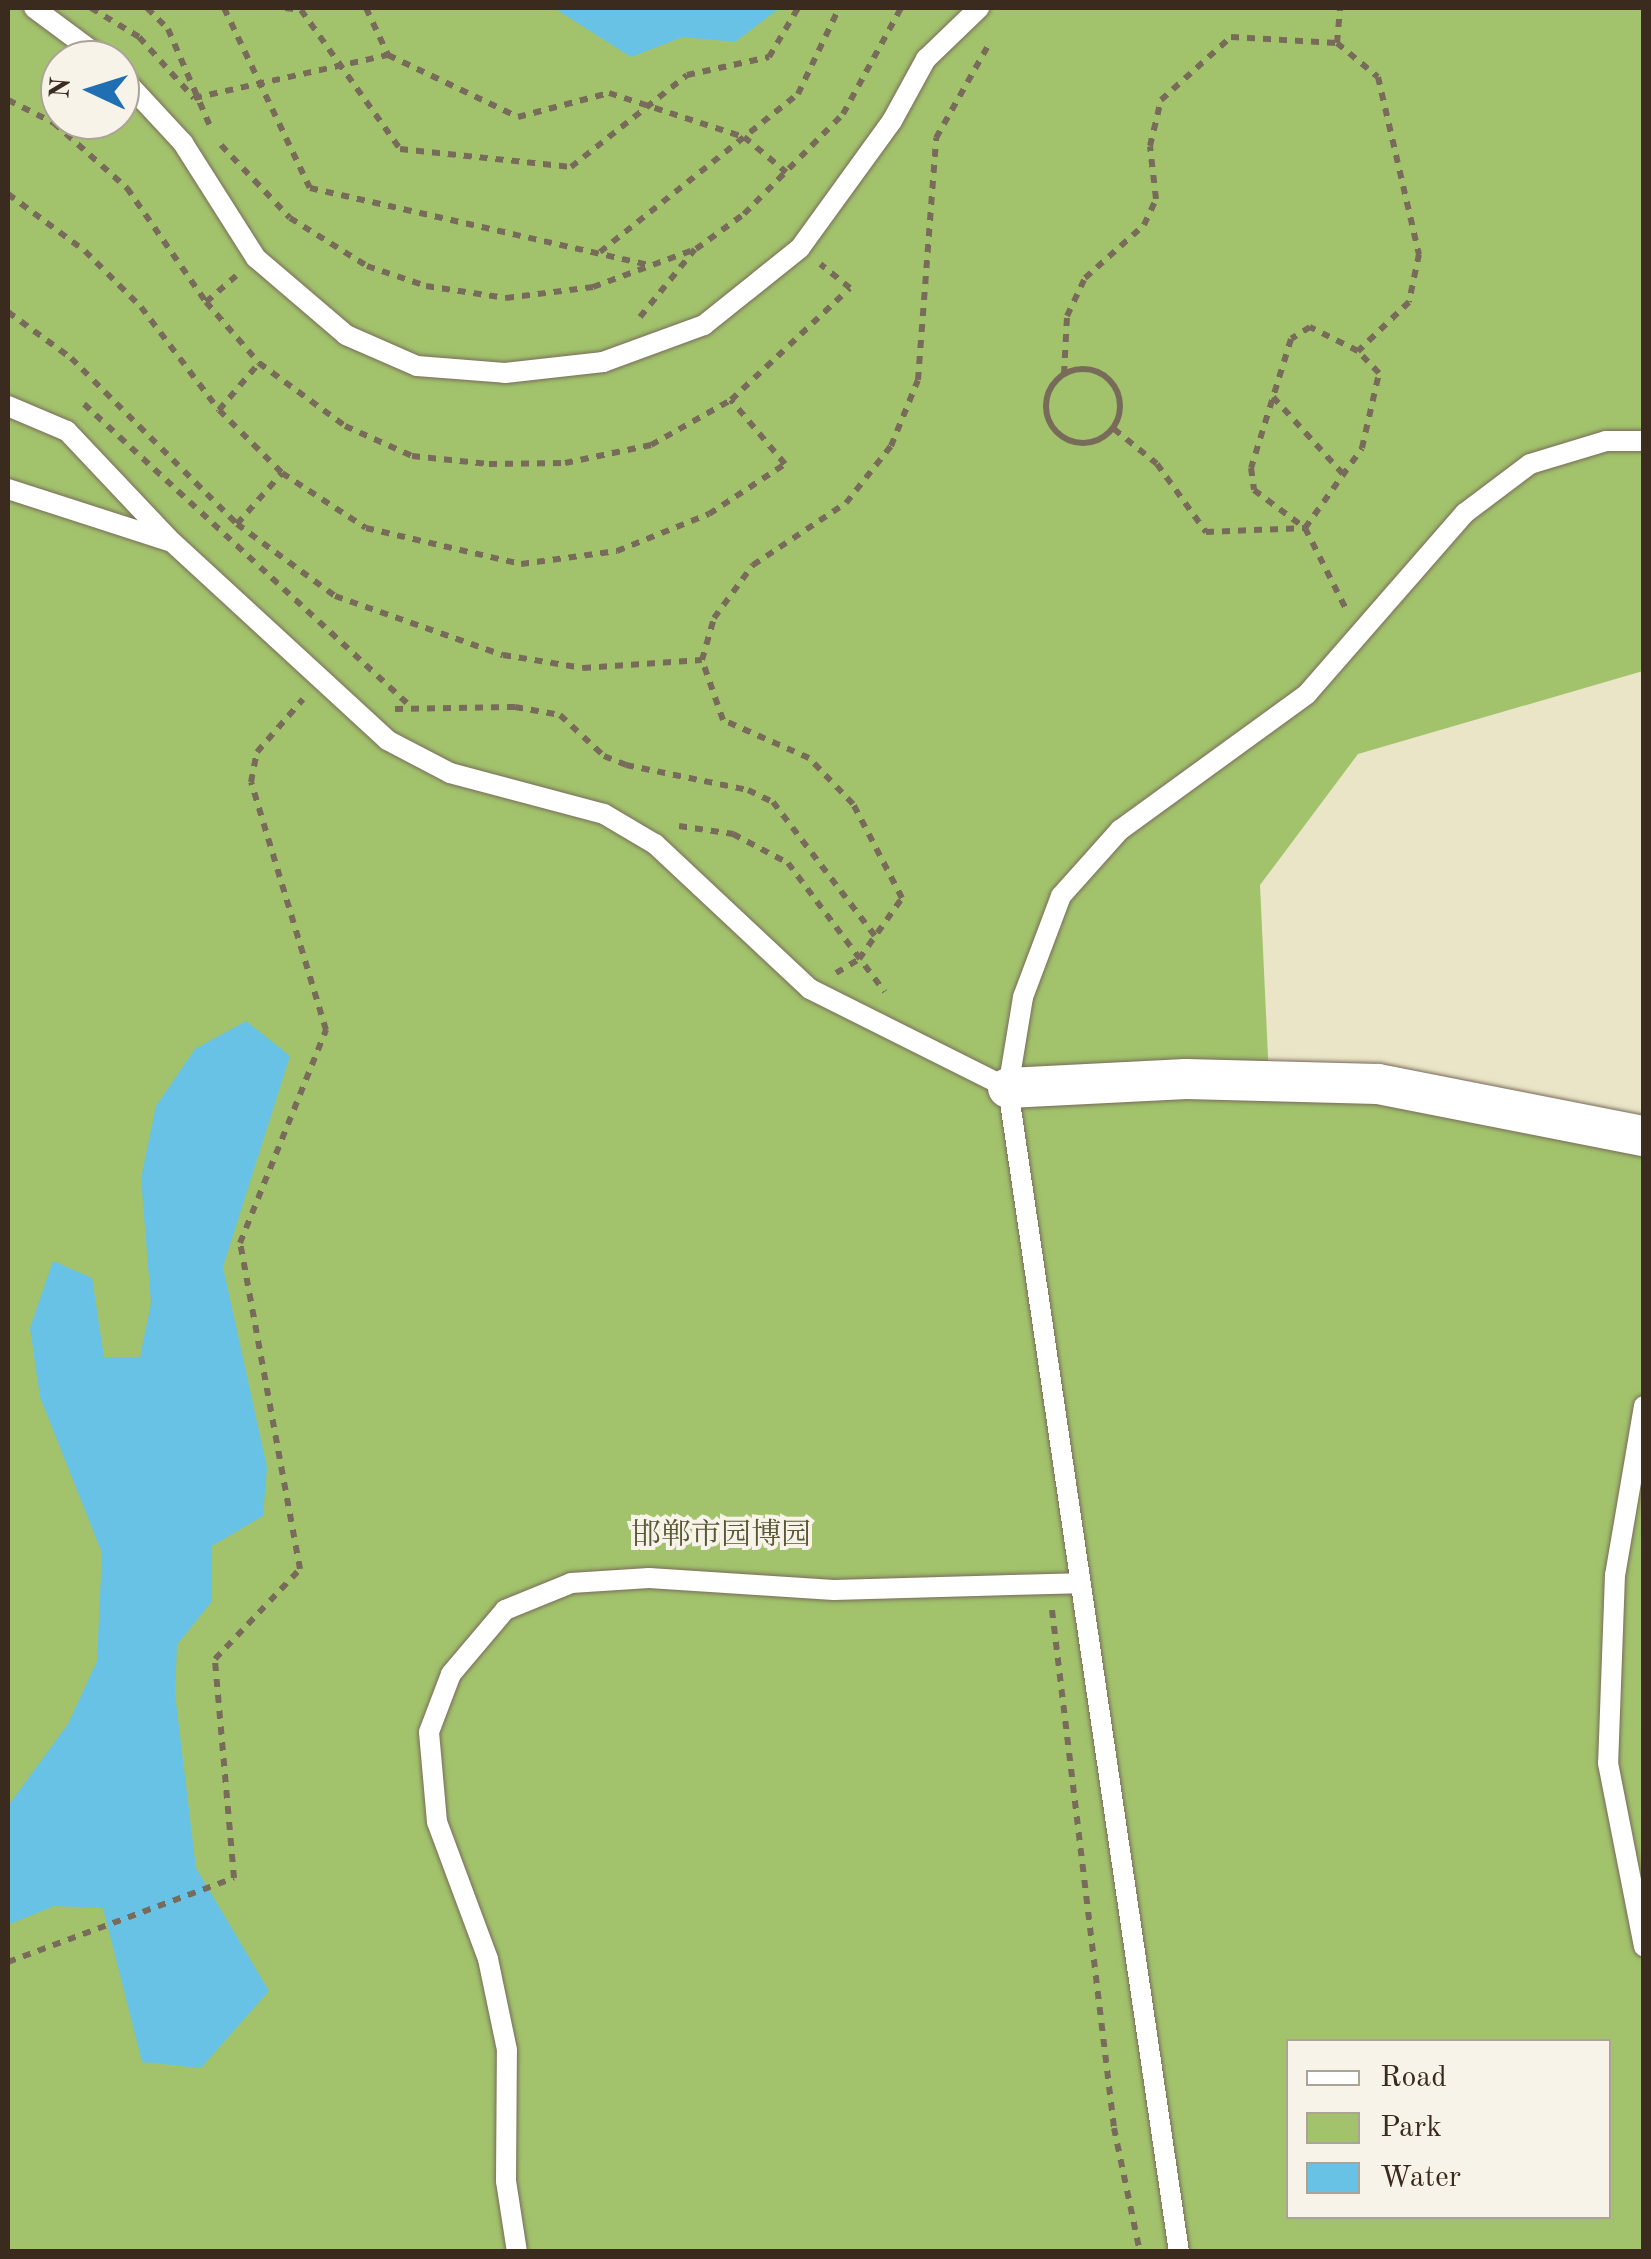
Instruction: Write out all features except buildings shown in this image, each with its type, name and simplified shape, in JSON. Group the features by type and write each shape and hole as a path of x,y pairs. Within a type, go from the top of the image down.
{"street":[{"path":"1008,1088 1186,1080 1378,1084 1644,1136"}],"lane":[{"path":"34,8 77,40"},
{"path":"140,97 183,143 256,258 346,335 417,366 505,373 603,362 704,325 800,248 892,122 926,59 979,8"},
{"path":"8,406 66,431 172,542 387,740 450,773 604,814 655,844 810,989 1008,1088"},
{"path":"1178,2252 1008,1088 1023,997 1060,896 1120,830 1307,694 1360,638 1465,513 1530,464 1606,441 1644,441"},
{"path":"8,489 172,542"},
{"path":"1644,1406 1615,1575 1608,1763 1644,1946"},
{"path":"517,2252 506,2181 507,2050 488,1959 438,1822 429,1732 451,1674 505,1610 571,1583 649,1578 834,1590 1078,1583"}],"path":[{"path":"91,8 139,36 194,98"},
{"path":"147,8 168,29 194,98 219,142 290,218 367,266 426,286 506,298 593,288 696,248 744,214 843,114 902,8"},
{"path":"224,8 310,188 650,266"},
{"path":"285,8 300,10 400,149 571,167 687,75 769,56 798,8"},
{"path":"366,8 388,55"},
{"path":"600,252 798,94 839,8"},
{"path":"1338,44 1340,8"},
{"path":"859,959 902,898 853,804 808,758 724,720 702,660 714,618 754,565 846,503 891,446 918,380 936,138 999,25"},
{"path":"1064,374 1092,370 1116,387 1120,401 1114,429 1088,444 1060,437 1046,412 1046,397 1064,374 1068,316 1085,278 1144,224 1156,199 1150,146 1161,100 1231,36 1338,44 1378,77 1419,254 1409,302 1358,351"},
{"path":"194,98 388,55 518,117 609,94 744,137 786,172"},
{"path":"8,194 85,251 141,307 219,410 282,473 366,528 521,564 617,551 709,514 785,464 731,400"},
{"path":"603,362 696,248"},
{"path":"206,302 256,258"},
{"path":"8,312 71,358 237,524 335,596 503,655 583,668 702,660"},
{"path":"1305,528 1362,448 1378,373 1358,351 1310,327 1291,339 1251,468 1254,490 1305,528 1360,638"},
{"path":"219,410 260,363"},
{"path":"68,397 94,408 412,708"},
{"path":"1273,397 1343,474"},
{"path":"1114,429 1157,464 1206,532 1305,528"},
{"path":"237,524 282,473"},
{"path":"8,1962 234,1878 214,1659 300,1570 240,1243 326,1030 251,782 257,752 320,679"},
{"path":"353,709 515,708 560,715 604,756 626,765 748,790 773,802 875,936"},
{"path":"604,814 733,834 788,863 929,1049"},
{"path":"1048,1585 1114,2128 1140,2252"}],"green space":[{"name":"邯郸市园博园","path":"8,8 1643,8 1643,671 1358,754 1260,885 1269,1078 1643,1149 1643,2251 8,2252"}],"water":[{"path":"554,8 780,8 735,42 683,37 631,57"},
{"path":"246,1021 290,1056 223,1267 267,1467 263,1516 212,1546 212,1601 177,1645 175,1694 196,1868 269,1991 201,2068 142,2062 103,1908 54,1906 8,1925 8,1806 68,1724 97,1661 102,1553 40,1397 30,1328 53,1261 92,1278 104,1357 140,1357 151,1303 141,1178 156,1106 195,1049"}]}
